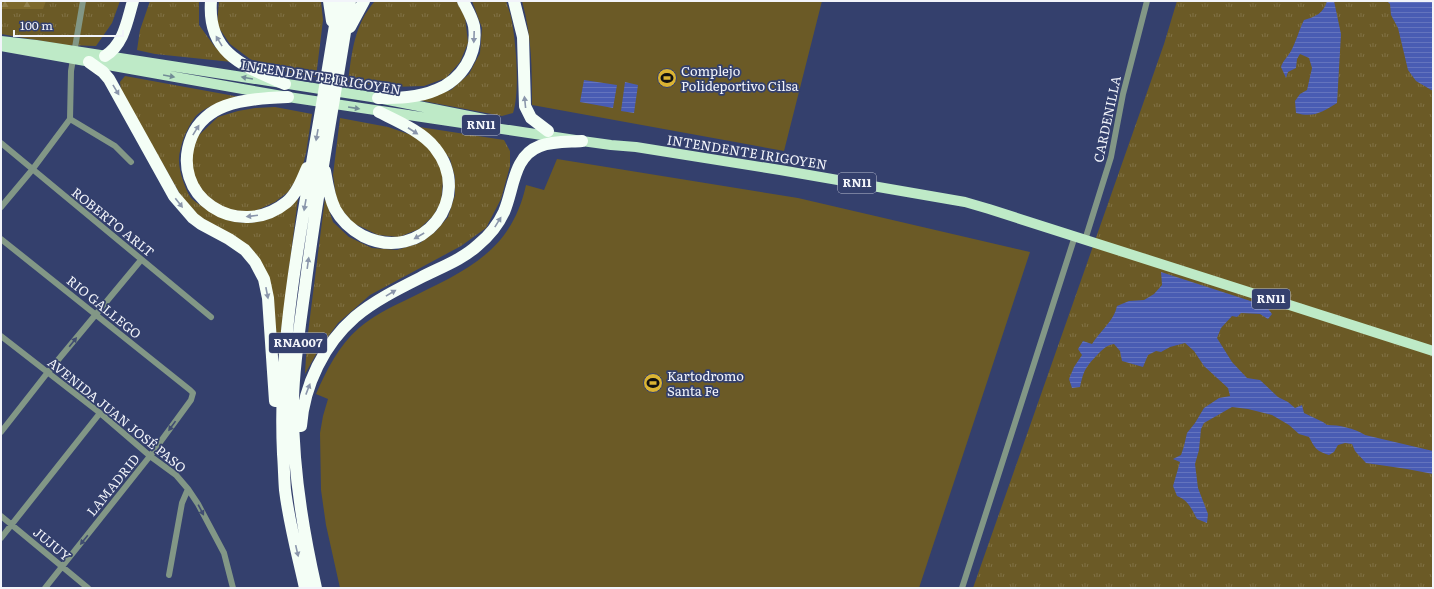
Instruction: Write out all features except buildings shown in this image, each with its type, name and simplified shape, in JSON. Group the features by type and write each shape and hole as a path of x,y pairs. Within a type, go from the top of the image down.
{"highway":[{"path":"105,56 116,47 121,39 133,1"},
{"path":"211,1 210,12 212,30 221,46 239,62 286,84"},
{"path":"328,1 339,37"},
{"name":"RNA007","path":"305,588 285,489 282,398 284,349 297,254 314,153 325,119 335,64 339,37 339,1"},
{"name":"RNA007","path":"339,37 350,1"},
{"path":"339,37 353,20 364,1"},
{"path":"378,98 401,98 436,90 461,74 468,64 474,40 474,26 463,1"},
{"path":"514,1 523,37 525,106 531,118 548,131"},
{"path":"88,59 103,72 109,80 174,196 186,212 201,224 229,239 245,250 255,262 264,279 269,305 276,423 285,489"},
{"path":"288,97 245,101 224,106 205,118 195,130 189,145 186,160 192,185 202,199 216,210 232,216 251,217 270,212 286,202 300,184 314,153"},
{"path":"324,161 331,200 345,222 358,233 372,240 397,244 417,237 430,228 440,218 447,202 449,183 444,162 435,147 425,139 379,112"},
{"name":"RNA007","path":"316,588 303,525 296,471 293,399 306,277 324,161 325,119"},
{"path":"303,525 300,444 302,411 305,397 319,363 332,342 355,316 397,290 465,255 480,244 497,225 504,212 517,167 524,156 530,151 545,144 582,141"}],"main road":[{"name":"INTENDENTE IRIGOYEN","path":"1,41 288,97 611,146 636,147 965,202 1433,351"},
{"name":"INTENDENTE IRIGOYEN","path":"1,46 54,52"},
{"name":"INTENDENTE IRIGOYEN","path":"88,59 105,56 378,98 548,131 612,140 636,147"}],"street":[{"path":"1,207 32,170 70,119 71,71 83,1"},
{"name":"CARDENILLA","path":"962,588 1080,238 1111,156 1116,139 1123,94 1147,1"},
{"path":"70,119 115,146 131,162"},
{"name":"ROBERTO ARLT","path":"1,143 211,317"},
{"name":"RIO GALLEGO","path":"1,239 193,393"},
{"path":"1,432 48,372 141,260"},
{"name":"AVENIDA JUAN JOSÉ PASO","path":"1,336 100,413 150,456 176,475 198,504 224,553 233,588"},
{"name":"LAMADRID","path":"45,588 150,456 191,400 193,393"},
{"path":"1,538 100,413"},
{"path":"169,575 182,503 188,489"},
{"name":"JUJUY","path":"1,516 88,588"}],"green space":[{"path":"1,1 120,1 112,23 96,46 66,45 1,34"},
{"path":"1,1 46,1 43,9 1,9"},
{"path":"150,1 199,1 199,25 215,47 232,62 155,54 137,50 140,30"},
{"path":"219,1 321,1 323,20 316,77 270,68 250,59 230,44 217,25"},
{"path":"375,1 457,2 465,17 468,43 460,62 446,78 424,86 393,87 348,82 358,29 368,10"},
{"path":"472,1 506,1 512,19 516,55 517,81 513,113 502,116 418,100 451,90 469,74 480,53 482,28"},
{"name":"Complejo Polideportivo Cilsa","path":"522,1 822,1 784,151 532,105 530,40"},
{"path":"1177,1 1433,1 1433,588 973,588 1164,44"},
{"path":"125,76 240,97 218,103 198,114 188,127 184,136 179,154 179,163 186,190 191,198 196,202 218,216 242,223 266,220 278,215 298,198 278,356 263,265 251,248 236,237 198,216 184,201 121,91 120,82"},
{"path":"275,107 312,114 306,153 301,172 288,192 275,202 253,212 228,210 210,199 197,185 191,167 193,149 198,136 218,117 255,108"},
{"path":"340,118 388,127 414,136 431,150 441,167 443,181 441,202 433,216 419,229 399,237 378,235 353,223 337,204 333,175"},
{"path":"413,126 504,140 510,151 510,166 501,199 486,228 461,246 370,295 338,323 319,349 305,374 307,341 325,198 333,222 349,237 372,248 397,250 420,243 435,232 448,217 455,195 455,177 450,159 437,142"},
{"name":"Kartodromo Santa Fe","path":"557,159 798,198 1030,252 919,588 340,588 326,525 321,490 320,433 328,399 316,394 324,376 345,342 364,324 387,309 465,270 481,258 496,244 509,228 519,209 526,185 544,190"}],"water":[{"path":"1327,1 1334,1 1341,34 1337,103 1318,113 1308,115 1296,113 1295,101 1300,94 1307,90 1312,68 1309,58 1300,54 1297,59 1296,68 1288,72 1286,78 1281,67 1293,47 1304,20 1318,14 1324,9"},
{"path":"1387,1 1433,1 1433,91 1416,81 1408,70 1398,28 1391,15 1390,4"},
{"path":"584,80 617,85 613,108 580,102"},
{"path":"625,82 638,85 634,113 621,111"},
{"path":"1161,272 1266,306 1272,314 1268,319 1260,314 1241,313 1237,317 1232,316 1221,328 1217,338 1232,362 1247,378 1260,380 1278,397 1288,402 1295,408 1302,405 1304,413 1327,425 1346,427 1365,435 1433,451 1433,474 1366,463 1355,451 1352,444 1345,443 1338,445 1334,452 1329,455 1316,449 1309,437 1299,434 1289,425 1272,415 1232,407 1204,423 1201,429 1199,450 1195,464 1198,488 1208,514 1207,523 1197,519 1187,502 1177,496 1173,486 1180,462 1173,459 1181,455 1187,433 1204,408 1219,398 1230,396 1228,388 1204,366 1194,351 1185,343 1170,347 1161,352 1156,351 1148,355 1143,367 1122,361 1120,351 1114,344 1107,346 1088,365 1084,372 1080,387 1072,388 1069,379 1074,367 1082,355 1078,349 1083,341 1092,344 1110,321 1117,306 1129,301 1144,300 1154,294 1162,285"}],"place":[{"name":"Complejo Polideportivo Cilsa","path":"667,78"},
{"name":"Kartodromo Santa Fe","path":"653,383"}]}
